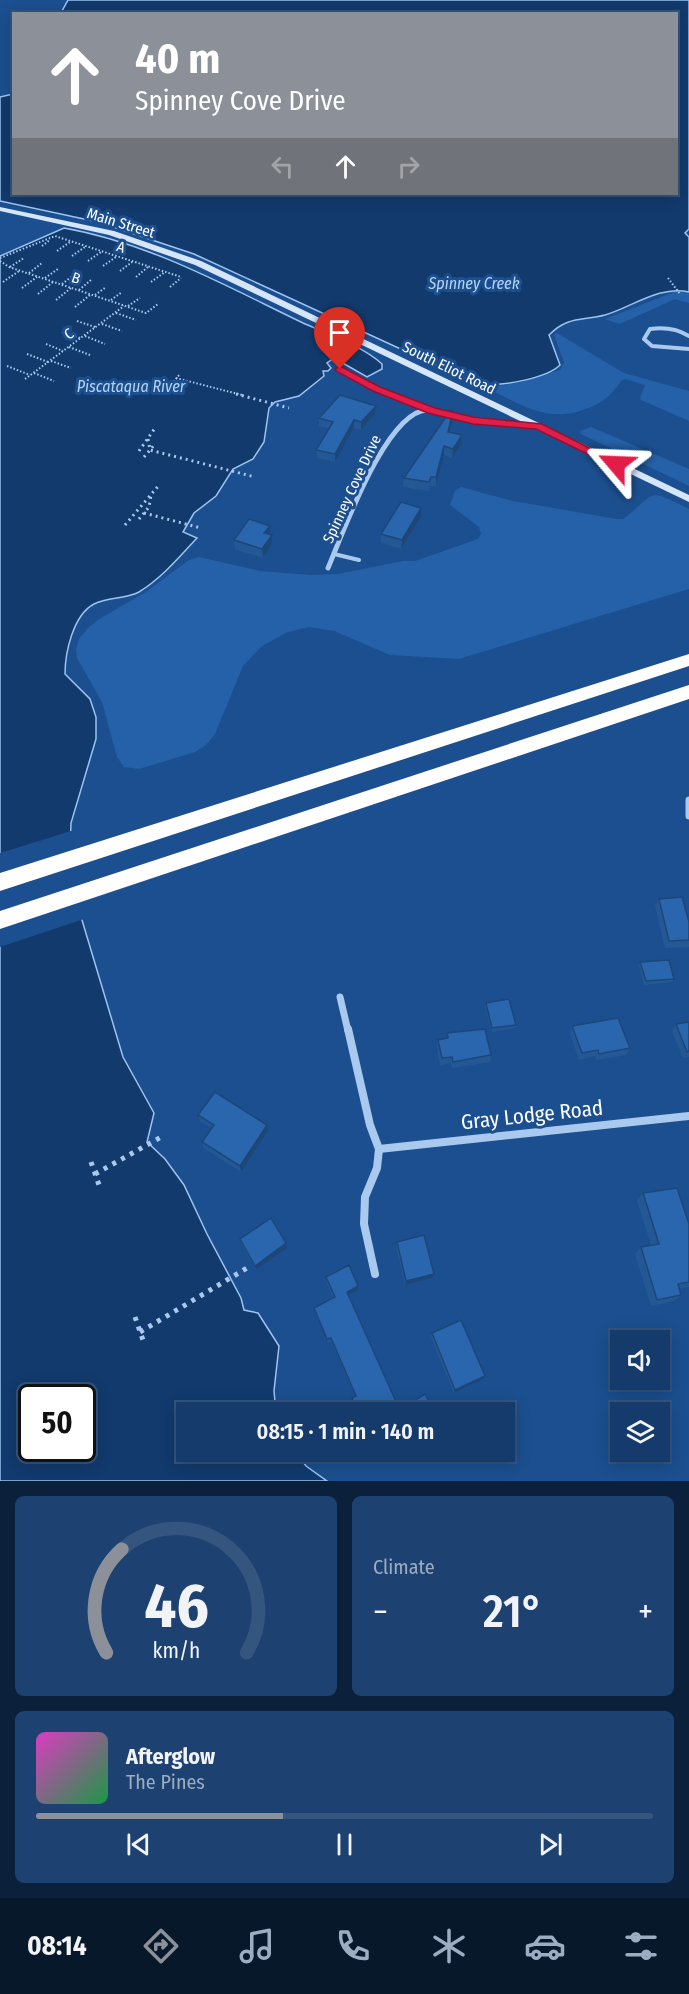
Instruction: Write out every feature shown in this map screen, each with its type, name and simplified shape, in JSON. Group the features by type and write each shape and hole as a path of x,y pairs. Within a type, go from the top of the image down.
{"highway":[{"path":"0,882 689,660"},
{"path":"0,920 689,692"}],"main road":[{"name":"Main Street","path":"0,209 82,225 126,237 198,262"},
{"name":"South Eliot Road","path":"198,262 689,499"}],"street":[{"path":"689,336 672,328 657,328 650,329 644,339 652,346 689,349"},
{"name":"Spinney Cove Drive","path":"328,568 384,444 408,415 418,410 432,410"},
{"path":"432,410 484,422 538,426"},
{"path":"689,801 689,816"},
{"path":"340,997 370,1125 379,1149 377,1168 365,1197 364,1224 375,1274"},
{"name":"Gray Lodge Road","path":"379,1149 689,1116"}],"lane":[{"path":"340,369 376,389 432,410"},
{"path":"334,554 359,560"}],"path":[{"name":"A","path":"55,237 181,277 170,287"},
{"path":"42,246 55,237"},
{"path":"0,260 55,237"},
{"path":"57,250 71,242"},
{"path":"72,256 86,246"},
{"path":"88,261 102,252"},
{"path":"104,266 117,256"},
{"path":"9,267 24,258"},
{"name":"B","path":"0,260 9,267 146,313 158,304"},
{"path":"120,272 133,262"},
{"path":"28,273 42,263"},
{"path":"136,277 149,267"},
{"path":"44,279 58,269"},
{"path":"3,282 19,270"},
{"path":"151,282 165,272"},
{"path":"61,284 75,274"},
{"path":"22,288 38,276"},
{"path":"668,278 680,294"},
{"path":"78,290 91,280"},
{"path":"38,294 54,282"},
{"path":"75,307 106,287"},
{"path":"56,300 72,288"},
{"path":"111,301 122,292"},
{"name":"C","path":"25,379 95,327 140,298"},
{"path":"115,313 136,320"},
{"path":"77,321 95,327"},
{"path":"101,324 122,331"},
{"path":"62,332 80,338"},
{"path":"84,336 105,344"},
{"path":"46,344 63,351"},
{"path":"68,347 90,355"},
{"path":"27,354 71,368"},
{"path":"7,366 54,381"},
{"path":"169,387 180,374"},
{"path":"176,378 289,408"},
{"path":"139,451 155,428"},
{"path":"148,439 150,450"},
{"path":"144,457 155,444"},
{"path":"150,450 255,477"},
{"path":"126,525 160,484"},
{"path":"139,519 148,507 151,495"},
{"path":"144,513 201,528"},
{"path":"95,1174 163,1136"},
{"path":"91,1162 99,1185"},
{"path":"140,1332 247,1268"},
{"path":"135,1317 144,1343"}],"shaded area":[{"path":"677,291 689,293 689,303 675,299 620,324 605,319"},
{"path":"557,333 624,373 689,391 689,421 641,400 645,385 625,379 610,395 590,408 557,414 533,410 486,388 521,382 560,370 564,362 554,335"},
{"path":"591,427 689,469 689,486 581,434 580,431"},
{"path":"461,487 513,501 617,519 623,519 648,498 658,496 665,498 689,509 689,589 459,659 390,655 334,631 309,627 288,632 262,646 243,666 215,734 206,745 195,752 139,769 124,767 117,757 102,702 77,658 76,649 79,639 88,628 99,619 146,592 189,560 199,557 260,571 311,575 338,574 403,561 415,561 478,539 481,534 479,527 450,505 455,491"}],"water":[{"name":"Spinney Creek","path":"68,0 689,0 689,229 685,233 689,237 689,292 657,294 605,315 569,322 549,335 560,365 554,370 525,380 503,384 483,384 466,379 194,254 98,222 0,201 0,97 12,94 12,195 678,195 678,12 62,12"},
{"name":"Piscataqua River","path":"64,228 126,244 186,267 354,346 382,364 382,369 367,377 334,358 327,363 331,368 323,371 324,376 299,396 275,402 269,408 264,442 253,459 233,469 216,496 194,513 183,532 197,538 163,574 139,592 99,602 87,609 72,635 65,665 65,674 90,699 96,717 96,739 71,823 70,855 73,890 123,1057 154,1113 147,1142 165,1159 184,1185 241,1298 244,1310 258,1313 279,1346 275,1402 176,1402 176,1462 303,1462 327,1481 0,1481 0,256"}],"pier":[{"path":"74,830 73,855 76,890 84,919 0,947 0,853"}],"building":[{"path":"340,395 376,406 361,422 354,420 335,454 316,450 333,422 319,418"},
{"path":"450,411 453,411 448,432 462,435 453,449 444,446 436,477 431,477 429,482 404,478"},
{"path":"401,502 421,508 402,540 381,534"},
{"path":"249,519 270,526 264,533 272,535 262,549 234,540"},
{"path":"682,897 689,922 689,940 669,941 659,899"},
{"path":"669,960 674,979 646,981 640,962"},
{"path":"509,999 516,1025 492,1028 486,1003"},
{"path":"618,1018 630,1048 599,1054 598,1050 582,1053 572,1026"},
{"path":"689,1022 689,1051 687,1052 676,1024"},
{"path":"485,1029 491,1055 453,1062 452,1057 442,1058 438,1040 448,1038 447,1033"},
{"path":"215,1092 267,1125 240,1166 202,1142 214,1125 198,1115"},
{"path":"677,1188 689,1224 689,1282 678,1284 681,1295 657,1300 641,1247 659,1244 643,1193"},
{"path":"271,1218 286,1243 255,1266 240,1239"},
{"path":"424,1235 434,1274 406,1281 397,1242"},
{"path":"349,1265 358,1286 347,1292 396,1402 354,1402 352,1398 356,1396 331,1338 327,1339 314,1308 335,1297 326,1277"},
{"path":"461,1320 485,1376 455,1390 432,1333"},
{"path":"425,1394 429,1402 412,1402"}],"route":[{"path":"340,369 376,389 432,410 473,421 538,426 616,464"}]}
